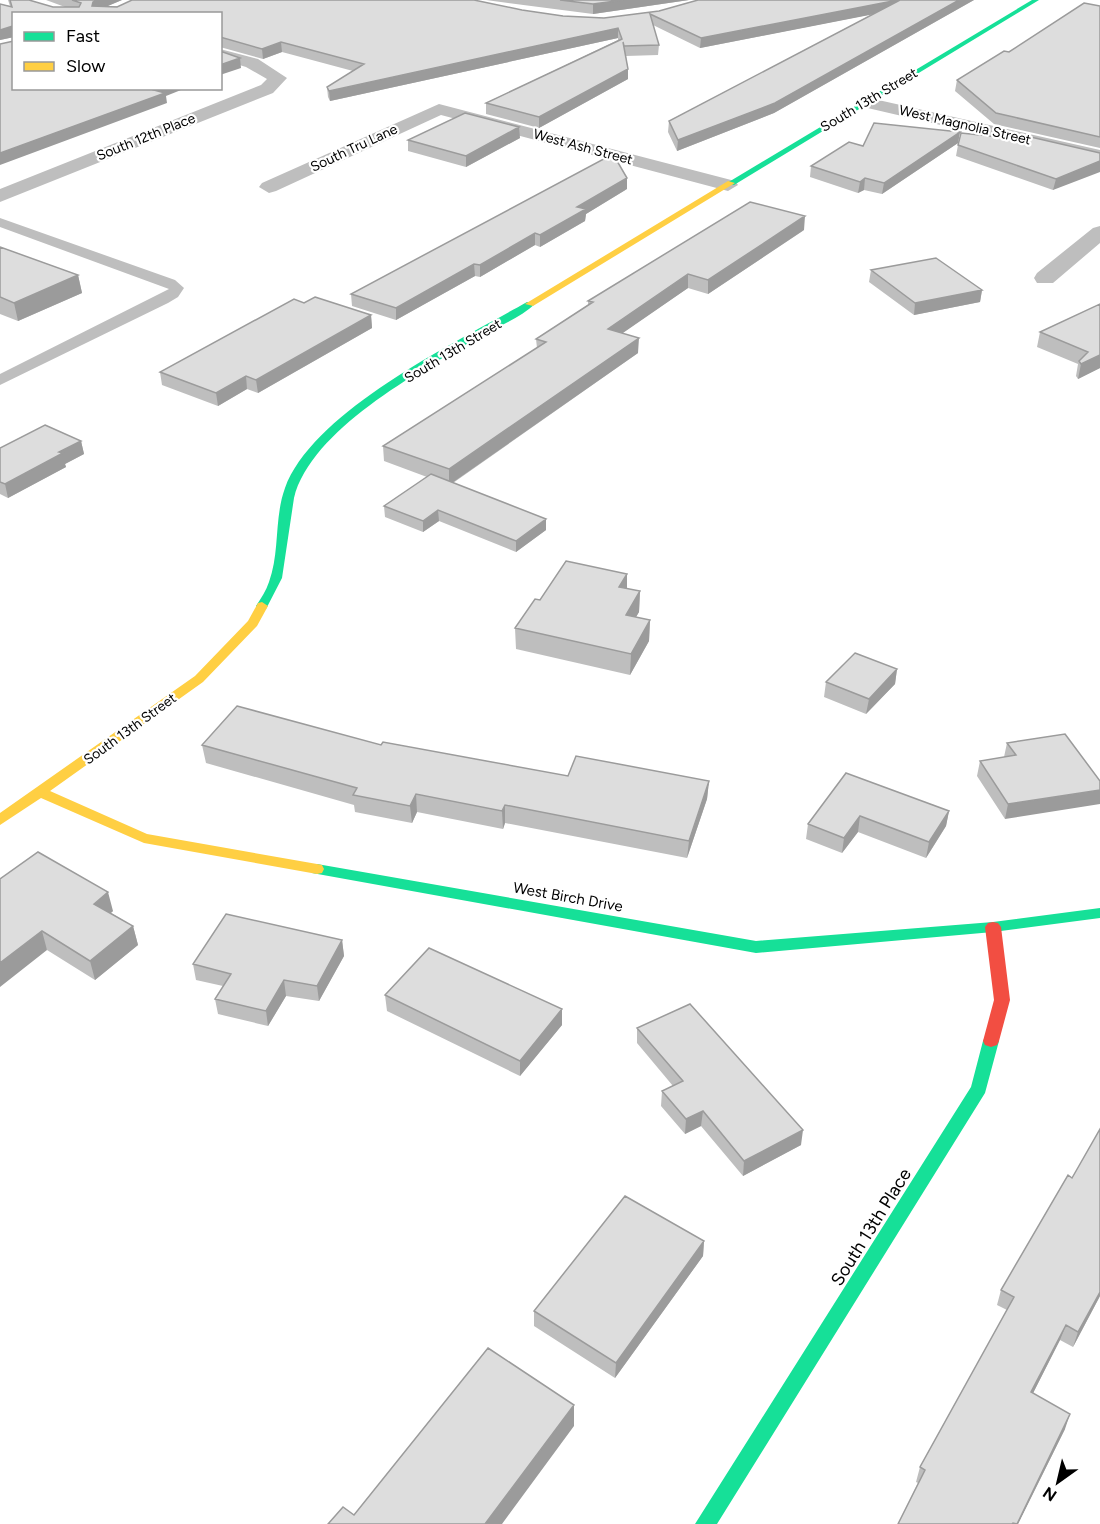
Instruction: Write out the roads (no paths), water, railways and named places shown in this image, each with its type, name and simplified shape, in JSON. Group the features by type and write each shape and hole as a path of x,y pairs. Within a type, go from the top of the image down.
{"street":[{"name":"South 13th Street","path":"0,820 42,793 199,679 253,623 276,579 291,487 309,453 339,424 386,392 1036,0"},
{"name":"South 12th Place","path":"0,196 267,89 278,78 269,70 222,55"},
{"name":"West Magnolia Street","path":"865,102 1100,156"},
{"name":"West Ash Street","path":"439,109 728,185"},
{"name":"South Tru Lane","path":"269,187 439,109"},
{"path":"1046,278 1100,232"},
{"name":"West Birch Drive","path":"42,793 144,838 756,947 993,927 1100,913"},
{"name":"South 13th Place","path":"705,1524 979,1088 1002,1000 993,927"}],"lane":[{"path":"0,222 170,283 177,288 163,300 0,380"}]}
